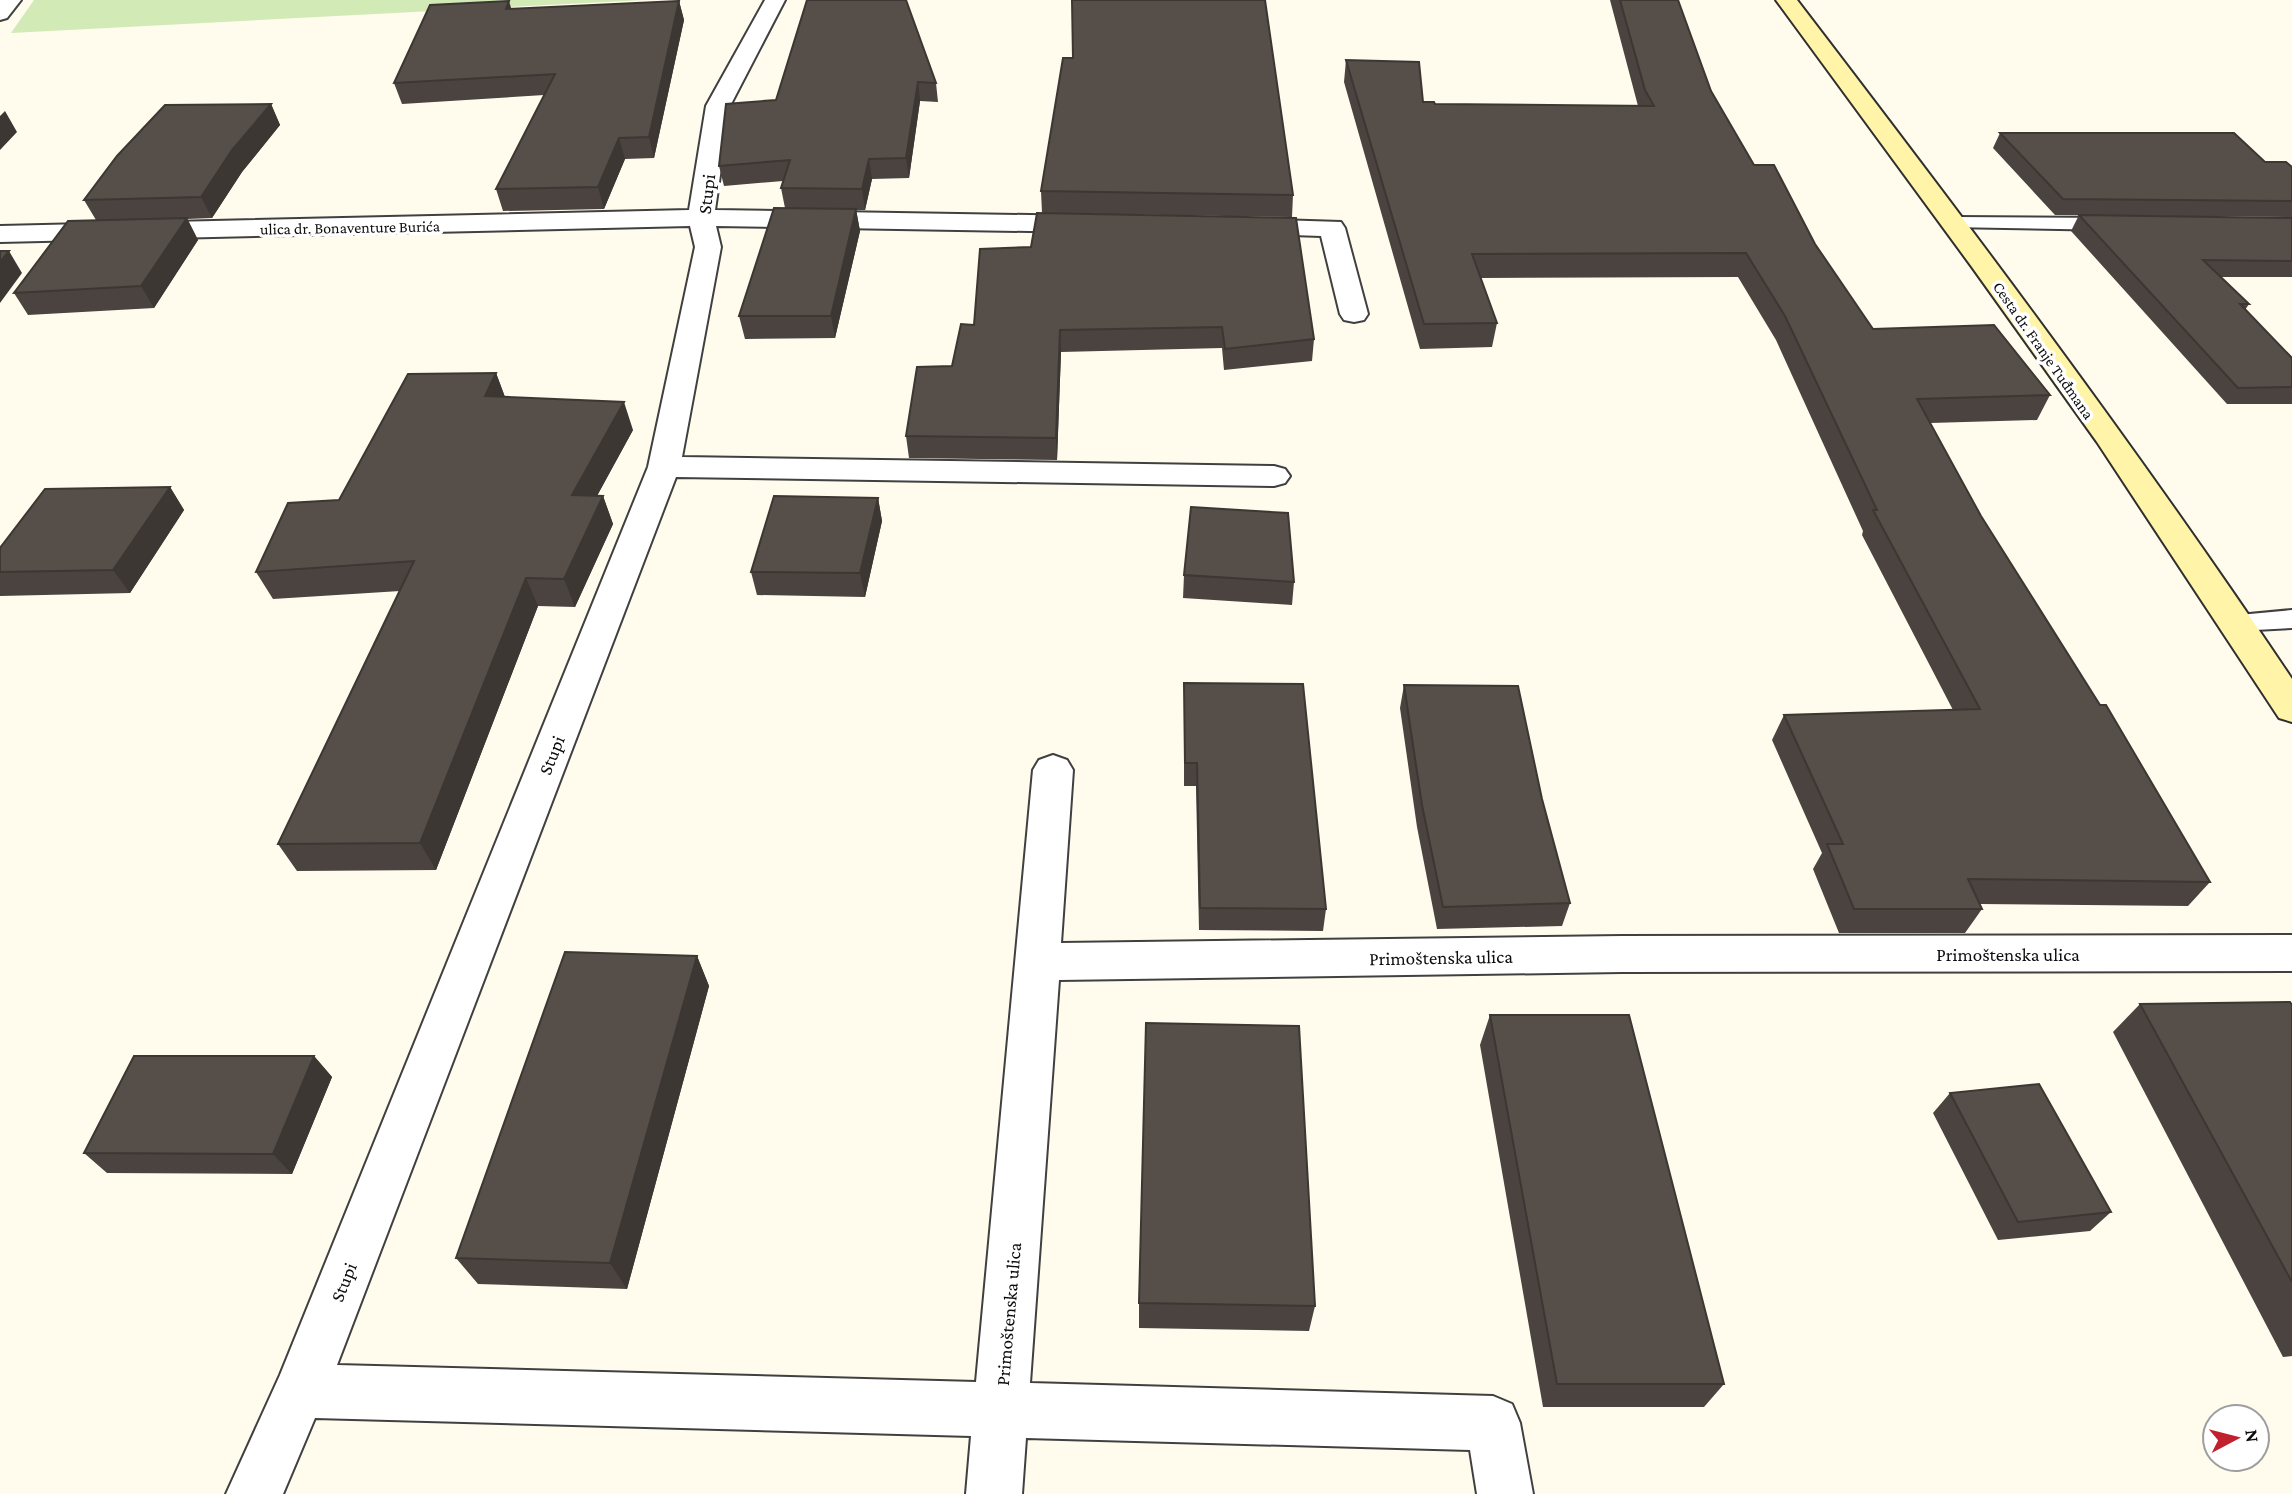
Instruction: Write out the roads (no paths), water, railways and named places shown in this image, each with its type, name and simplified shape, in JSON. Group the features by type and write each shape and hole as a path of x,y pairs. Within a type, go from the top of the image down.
{"main road":[{"name":"Cesta dr. Franje Tuđmana","path":"1786,0 1955,223 2237,622 2292,708"}],"street":[{"path":"0,14 11,0"},
{"name":"Stupi","path":"254,1494 300,1391 664,467 708,247 701,218 718,106 775,0"},
{"name":"ulica dr. Bonaventure Burića","path":"0,234 701,218 1112,225"},
{"path":"1222,226 1332,228 1354,314"},
{"path":"664,467 1273,476"},
{"path":"1038,962 1053,770"},
{"name":"Primoštenska ulica","path":"994,1494 1038,962 1622,954 2292,953"},
{"path":"300,1391 1493,1423 1505,1494"}],"lane":[{"path":"1955,223 2130,224"},
{"path":"2237,622 2292,619"}]}
